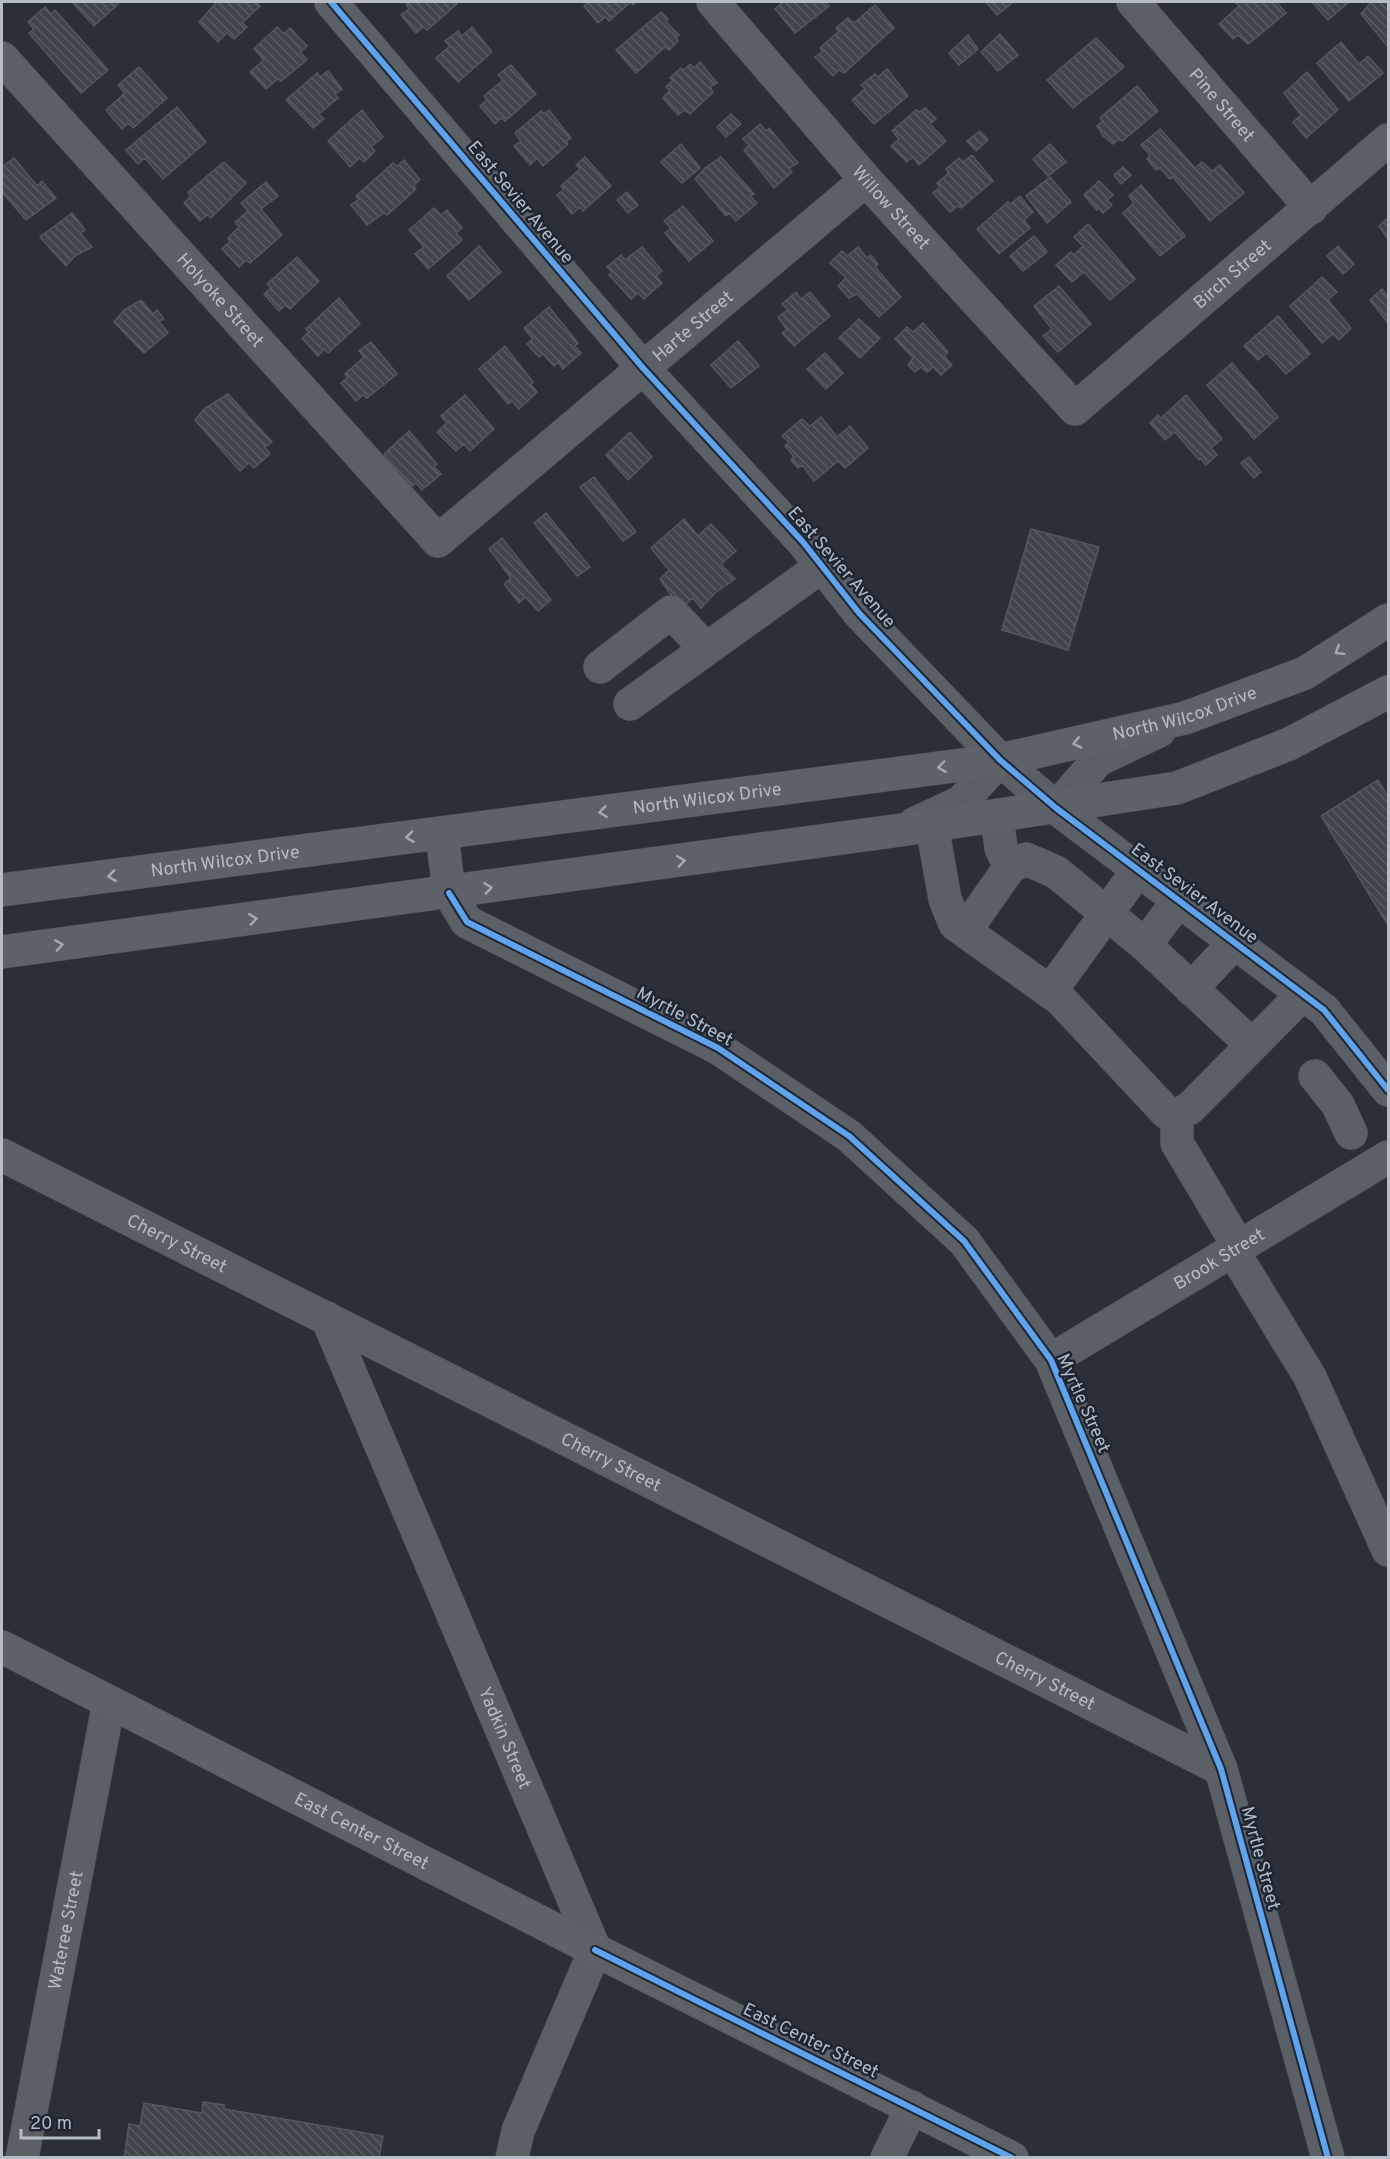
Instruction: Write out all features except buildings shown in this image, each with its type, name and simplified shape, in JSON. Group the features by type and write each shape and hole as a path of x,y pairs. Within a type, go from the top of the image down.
{"main road":[{"name":"North Wilcox Drive","path":"2,890 1000,760 1185,718 1305,673 1389,620"},
{"path":"2,952 997,817 1177,788 1289,744 1389,692"},
{"path":"442,833 449,893"},
{"name":"East Center Street","path":"2,1647 595,1950 1012,2157"}],"street":[{"name":"East Sevier Avenue","path":"331,2 643,368 803,542 859,613 1000,760 1056,808 1324,1010 1383,1083"},
{"name":"Willow Street","path":"713,2 866,180 1075,409"},
{"name":"Pine Street","path":"1133,2 1311,208"},
{"name":"Holyoke Street","path":"2,58 438,541"},
{"name":"Birch Street","path":"1075,409 1389,140"},
{"name":"Harte Street","path":"438,541 866,180"},
{"path":"630,704 822,566"},
{"path":"600,667 671,612 706,649"},
{"path":"1056,808 1098,760 1185,718"},
{"path":"1000,760 961,802 917,828 955,924 1060,999 1167,1113 1178,1115 1190,1108 1304,994"},
{"path":"997,817 1001,849 1010,867"},
{"path":"1063,877 1093,836"},
{"path":"965,931 1010,867 1026,859 1063,877 1108,913 1252,1046"},
{"path":"1050,992 1138,870"},
{"name":"Myrtle Street","path":"449,893 467,922 718,1048 849,1136 964,1241 1052,1360 1221,1769 1328,2157"},
{"path":"1145,945 1179,900"},
{"path":"1191,989 1235,942"},
{"path":"1315,1076 1344,1119 1383,1083"},
{"path":"1178,1115 1177,1143 1310,1377 1389,1550"},
{"name":"Cherry Street","path":"2,1155 1221,1769"},
{"name":"Brook Street","path":"1052,1360 1389,1157"},
{"name":"Yadkin Street","path":"327,1318 595,1950"},
{"name":"Wateree Street","path":"22,2157 109,1702"},
{"path":"512,2157 518,2131 595,1950"},
{"path":"887,2157 912,2108"}],"cycle path":[{"path":"331,2 643,368 803,542 859,613 1000,760 1056,808 1324,1010 1388,1090"},
{"path":"449,893 467,922 718,1048 849,1136 964,1241 1051,1360 1221,1769 1328,2158"},
{"path":"595,1950 1012,2158"}]}
